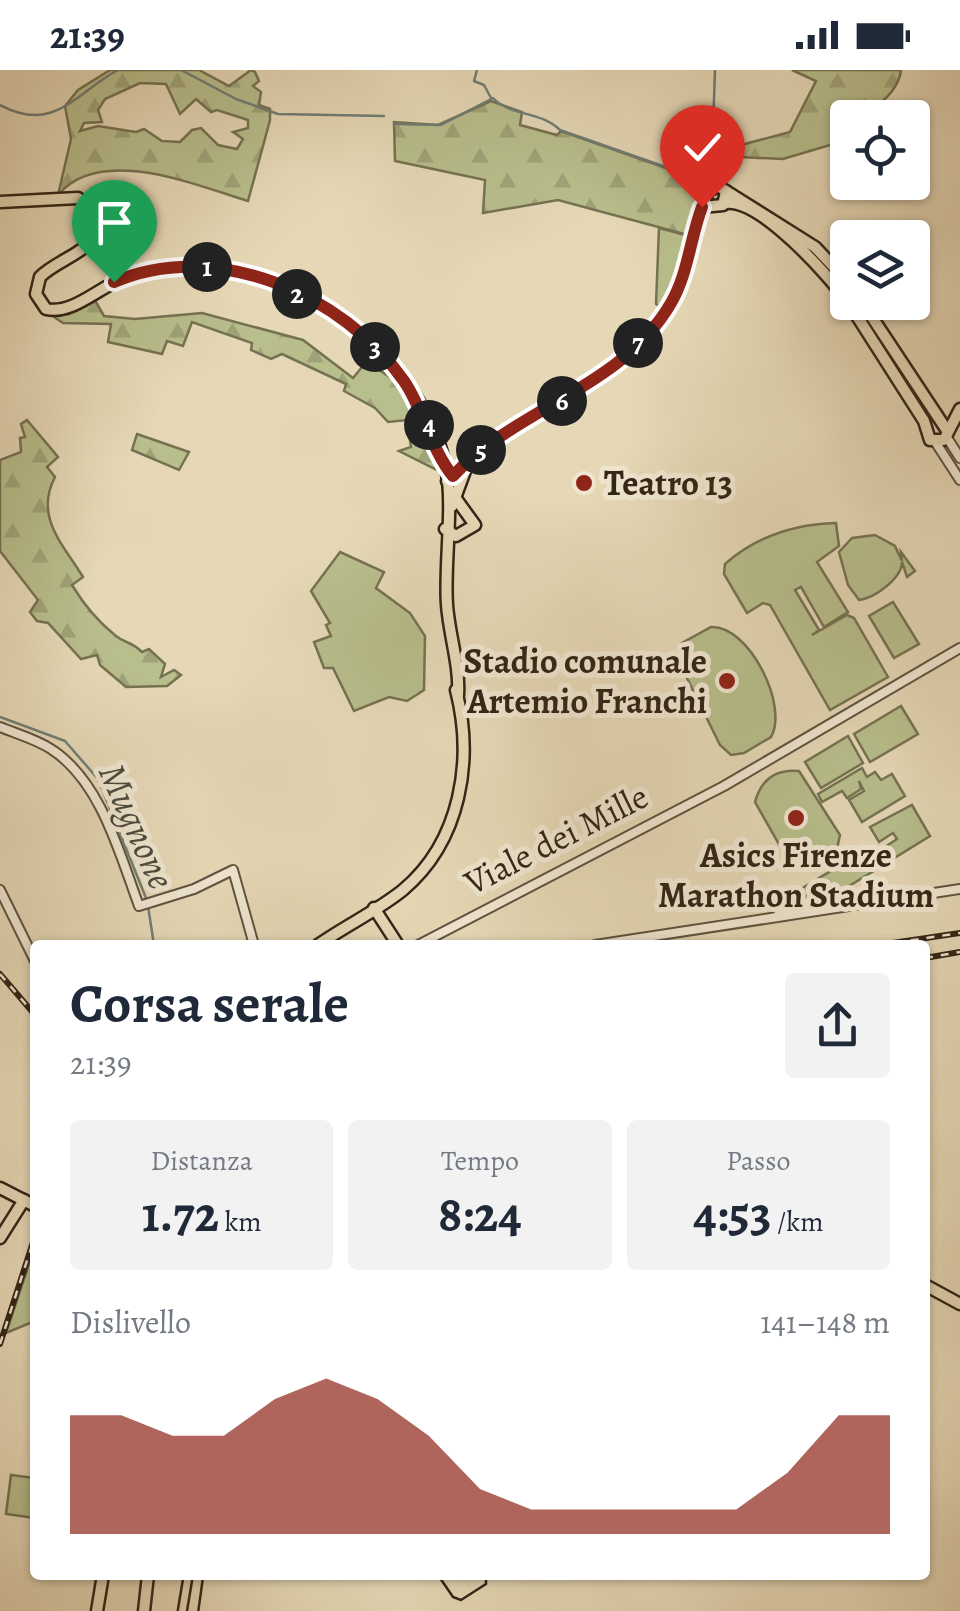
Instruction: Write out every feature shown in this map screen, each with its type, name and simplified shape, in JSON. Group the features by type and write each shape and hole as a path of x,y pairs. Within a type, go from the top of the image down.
{"main road":[{"path":"326,940 418,875 451,823 462,770 446,551 453,480 515,426 597,378 648,334 679,288 706,202 715,186 725,197 815,247 830,263"},
{"path":"706,202 725,197 742,206 780,232 830,283"},
{"path":"0,202 78,198 97,212 98,230 92,242 40,277 37,299 50,310 66,309 104,286 148,270 193,266 248,275 304,297 358,332 396,371 430,426 453,480 448,532"},
{"path":"859,320 883,359 939,432"},
{"path":"873,320 939,432"},
{"path":"939,432 960,399"},
{"path":"939,432 960,409"},
{"path":"448,532 459,535 475,525 454,496"},
{"path":"374,908 395,940"},
{"path":"0,1188 30,1203"},
{"path":"0,1238 24,1200"},
{"path":"930,1284 960,1300"},
{"path":"98,1611 102,1580"},
{"path":"144,1611 147,1580"},
{"path":"188,1611 190,1580"},
{"path":"188,1611 197,1580"}],"street":[{"path":"939,432 960,458"},
{"path":"939,432 960,480"},
{"name":"Viale dei Mille","path":"424,940 730,783 960,648"},
{"path":"0,728 55,751 85,784 114,839 140,906 233,870 253,940"},
{"path":"627,940 960,889"},
{"path":"0,890 30,950"},
{"path":"782,915 796,899 816,906 838,898 844,905"}],"green space":[{"path":"110,70 199,70 229,86 251,70 255,72 259,81 253,86 261,92 259,105 270,109 270,120 248,201 177,179 123,171 98,172 76,180 58,195 71,139 65,106 78,90","holes":["140,83 166,84 180,114 196,99 211,112 217,110 248,120 248,128 233,132 243,139 237,149 218,145 201,128 192,130 180,142 162,141 144,129 136,132 98,126 80,131 84,123 102,122 98,110 105,99"]},
{"path":"792,70 901,70 895,87 884,100 830,100 830,145 783,159 739,157 726,149 790,132 816,81"},
{"path":"491,101 522,112 520,125 557,135 561,131 700,180 705,189 688,235 558,200 483,213 485,180 395,161 394,122 438,125"},
{"path":"659,228 689,236 681,273 663,309 656,304"},
{"path":"93,297 104,316 135,319 202,313 303,340 353,378 367,361 396,382 412,404 429,436 435,469 399,451 411,447 407,420 388,422 375,408 344,391 346,384 282,354 271,359 251,350 252,343 192,322 183,346 167,341 162,354 108,342 111,324 63,323 54,317"},
{"path":"27,420 58,457 47,467 55,477 49,491 49,518 83,577 72,585 109,630 142,652 149,649 165,664 161,677 174,670 181,675 167,686 126,687 100,665 97,655 81,659 48,623 37,621 30,612 38,600 0,551 0,460 21,452 20,438 25,437 21,424"},
{"path":"137,434 189,452 179,470 132,450"},
{"path":"836,523 839,546 817,562 848,612 824,627 801,587 795,590 819,630 812,635 847,615 854,618 888,677 830,710 770,605 763,603 747,613 724,574 725,564 763,539 791,529"},
{"path":"875,535 895,546 902,561 901,552 915,571 907,577 902,562 898,574 886,586 859,600 848,585 839,552 852,538"},
{"path":"340,552 384,572 376,588 410,613 425,636 424,690 407,701 389,697 354,711 333,668 324,668 314,642 331,636 326,625 330,623 311,591"},
{"path":"893,602 919,644 894,658 869,616"},
{"name":"Stadio comunale Artemio Franchi","path":"711,627 739,639 751,653 762,670 775,706 771,737 744,753 731,755 720,745 679,662 680,644"},
{"path":"901,706 918,734 870,762 854,734"},
{"path":"848,736 863,763 821,788 805,762"},
{"path":"862,768 867,777 875,772 881,780 892,774 905,796 862,822 849,800 864,791 859,781 861,789 847,798 842,791 822,802 818,794"},
{"name":"Asics Firenze Marathon Stadium","path":"799,771 840,835 836,853 810,868 789,862 755,802 771,778"},
{"path":"912,805 930,836 883,865 876,853 897,839 893,833 879,842 870,827"},
{"path":"869,848 880,867 823,902 809,901 801,889"},
{"path":"30,1261 30,1323 6,1333"},
{"path":"11,1475 30,1477 30,1517 6,1514"}],"waterway":[{"path":"0,105 19,113 50,113 118,70"},
{"path":"181,70 236,99 278,114 384,116"},
{"path":"477,70 474,81 484,85 491,98"},
{"path":"713,128 715,70"},
{"path":"396,124 441,125 493,98 560,130 700,179"},
{"name":"Mugnone","path":"0,717 65,741 98,779 146,898"},
{"name":"Mugnone","path":"148,906 153,940"}],"tram line":[{"path":"187,1611 192,1580"},
{"path":"441,1580 453,1597 461,1600 486,1584 486,1580"}],"railway":[{"path":"913,940 960,933"},
{"path":"930,957 960,952"},
{"path":"0,974 30,1009"},
{"path":"0,1344 30,1251"}],"place":[{"name":"Teatro 13","path":"584,483"},
{"name":"Stadio comunale Artemio Franchi","path":"727,681"},
{"name":"Asics Firenze Marathon Stadium","path":"796,818"}],"route":[{"path":"114,282 148,270 201,266 264,280 320,305 388,360 416,400 453,476 510,429 597,378 648,334 679,288 702,207"}]}
